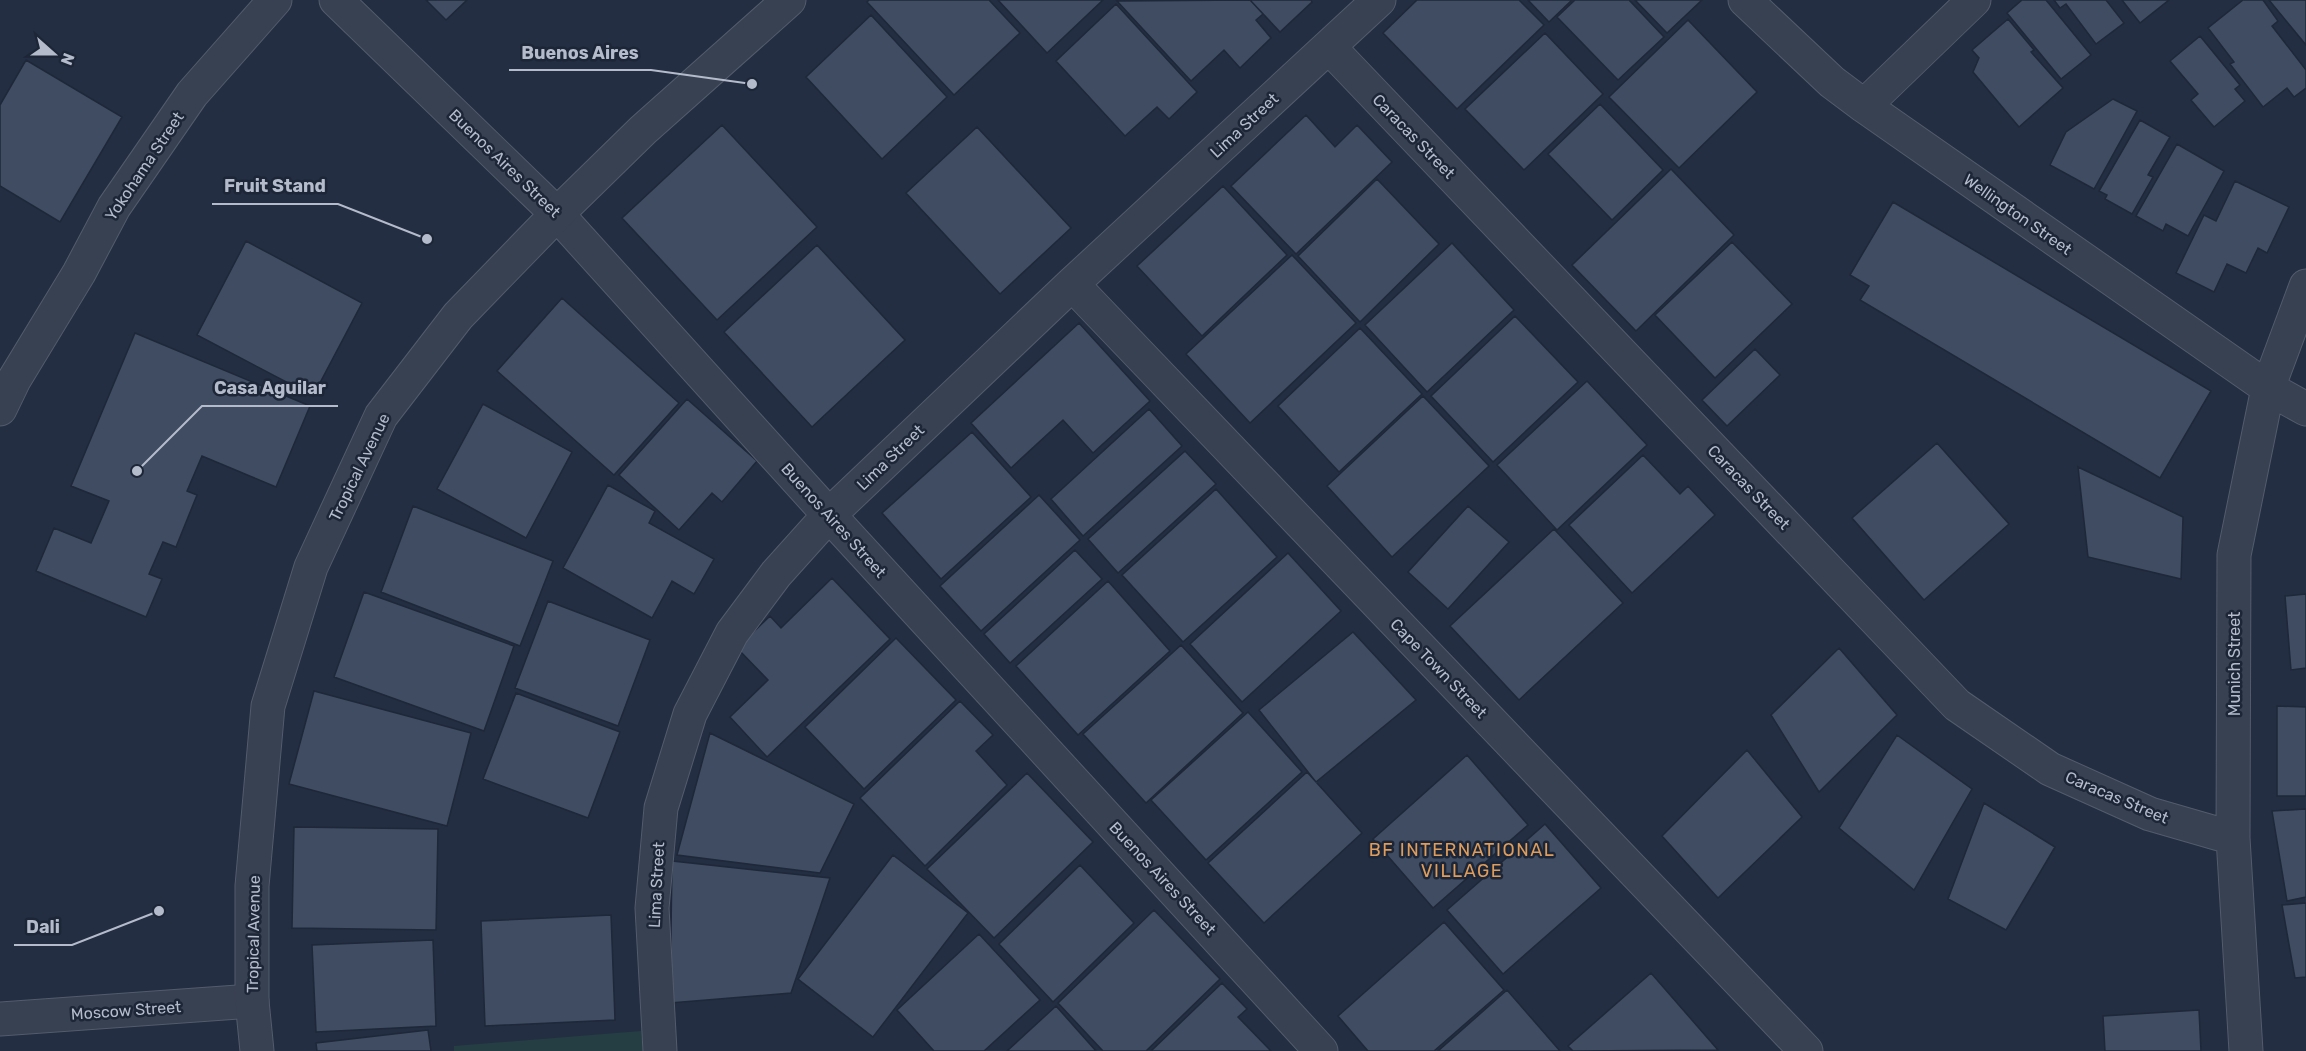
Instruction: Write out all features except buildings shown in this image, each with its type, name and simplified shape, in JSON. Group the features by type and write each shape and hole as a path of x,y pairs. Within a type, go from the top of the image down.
{"street":[{"name":"Yokohama Street","path":"0,409 14,380 79,273 114,207 192,94 275,0"},
{"name":"Buenos Aires Street","path":"336,0 557,214 829,515 1321,1051"},
{"name":"Tropical Avenue","path":"257,1051 252,1001 252,886 268,706 311,567 381,416 458,316 557,214 643,130 789,0"},
{"name":"Lima Street","path":"660,1051 652,908 661,808 690,714 732,633 776,574 829,515 1072,284 1379,0"},
{"name":"Wellington Street","path":"1745,0 1832,82 1864,106 2268,388 2306,409"},
{"path":"1864,106 1974,0"},
{"name":"Caracas Street","path":"1329,47 1958,705 2050,769 2150,814 2233,838"},
{"name":"Cape Town Street","path":"1072,284 1806,1051"},
{"name":"Munich Street","path":"2246,1051 2233,838 2234,555 2268,388 2306,286"},
{"name":"Moscow Street","path":"0,1019 252,1001"}],"green space":[{"path":"641,1031 643,1051 454,1051 454,1046"}],"place":[{"name":"Buenos Aires","path":"752,84"},
{"name":"Fruit Stand","path":"427,239"},
{"name":"Casa Aguilar","path":"137,471"},
{"name":"Dali","path":"159,911"}],"district":[{"name":"BF INTERNATIONAL VILLAGE","path":"1462,860"}]}
